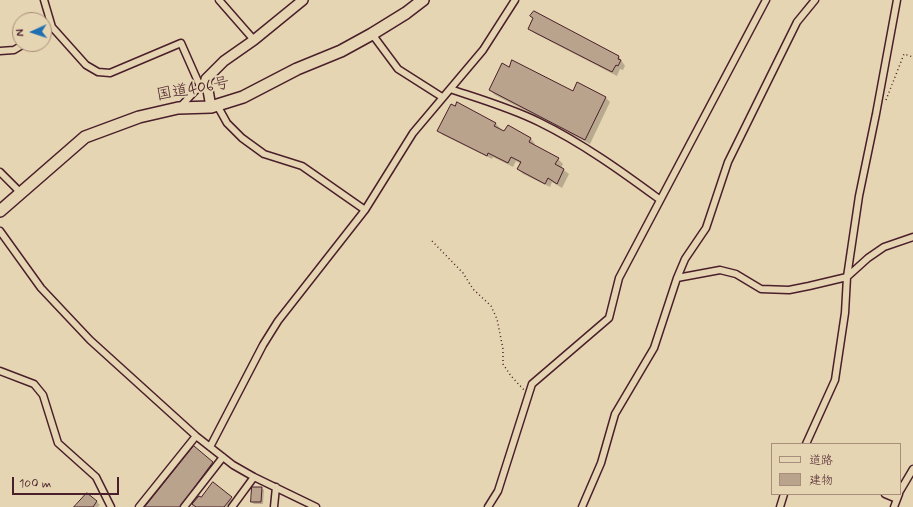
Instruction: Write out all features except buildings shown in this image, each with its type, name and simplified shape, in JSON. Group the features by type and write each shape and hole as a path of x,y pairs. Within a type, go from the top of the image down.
{"highway":[{"name":"国道406号","path":"0,211 85,137 138,117 178,108 214,106 243,97 297,69 341,51 372,34 423,0"}],"street":[{"path":"44,0 48,12"},
{"path":"219,0 254,40"},
{"path":"178,108 224,61 254,40 303,0"},
{"path":"210,447 263,345 278,322 365,210 413,133 483,50 515,0"},
{"path":"488,507 498,491 532,384 609,318 619,278 659,199 714,100 766,0"},
{"path":"582,507 601,463 614,414 654,348 677,278 685,259 706,228 728,162 797,22 816,0"},
{"path":"806,443 835,380 845,313 847,277 859,196 897,0"},
{"path":"52,27 86,65 98,72 110,73 181,43 214,106 227,123 242,138 264,154 302,166 365,210"},
{"path":"372,34 398,69 442,97"},
{"path":"0,51 12,50"},
{"path":"450,89 495,104 538,122 604,158 659,199"},
{"path":"0,172 21,193"},
{"path":"0,231 41,288 90,340 196,436 223,457 254,477 315,507"},
{"path":"677,278 720,270 736,274 761,289 789,290 847,277 868,258 884,247 913,237"},
{"path":"0,371 34,384 39,388 43,395 58,443 96,477 111,507"},
{"path":"139,507 196,436"},
{"path":"184,507 223,457"},
{"path":"901,490 913,469"},
{"path":"233,507 254,477"},
{"path":"274,507 276,487"},
{"path":"780,507 784,495"},
{"path":"894,507 898,495"}],"path":[{"path":"886,100 904,54 913,57"},
{"path":"432,241 463,273 473,289 491,306 497,319 503,349 503,364 511,376 528,395"}]}
